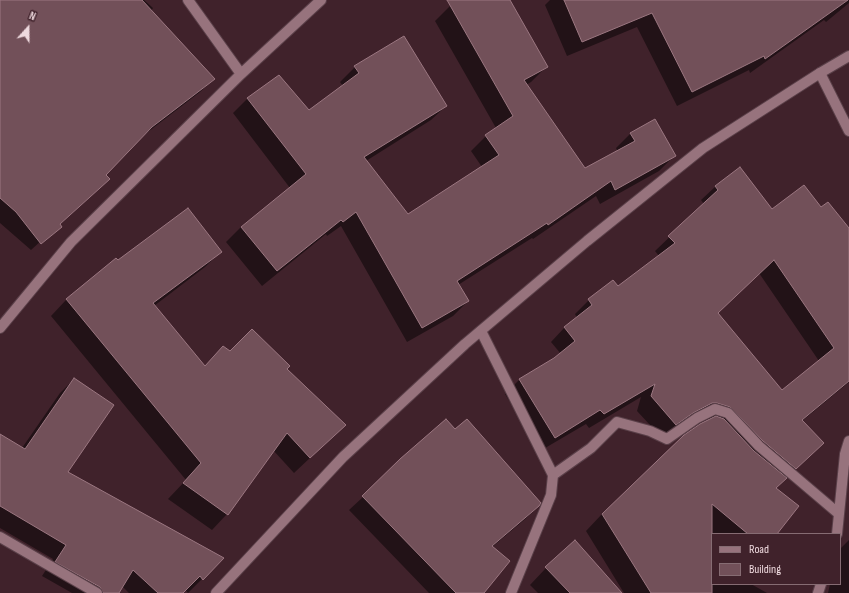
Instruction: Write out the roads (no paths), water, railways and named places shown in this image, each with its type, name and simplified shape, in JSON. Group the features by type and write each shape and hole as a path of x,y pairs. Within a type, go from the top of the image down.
{"street":[{"path":"188,0 241,74"},
{"path":"0,328 71,242 241,74 321,0"},
{"path":"216,593 343,457 481,331 587,241 703,148 849,56"},
{"path":"820,73 849,131"},
{"path":"481,331 553,475 552,495 512,593"},
{"path":"553,475 591,448 617,422 650,431 667,439 697,418 715,409 728,413 759,446 839,514"},
{"path":"837,533 845,454 849,441"},
{"path":"0,537 97,593"}]}
